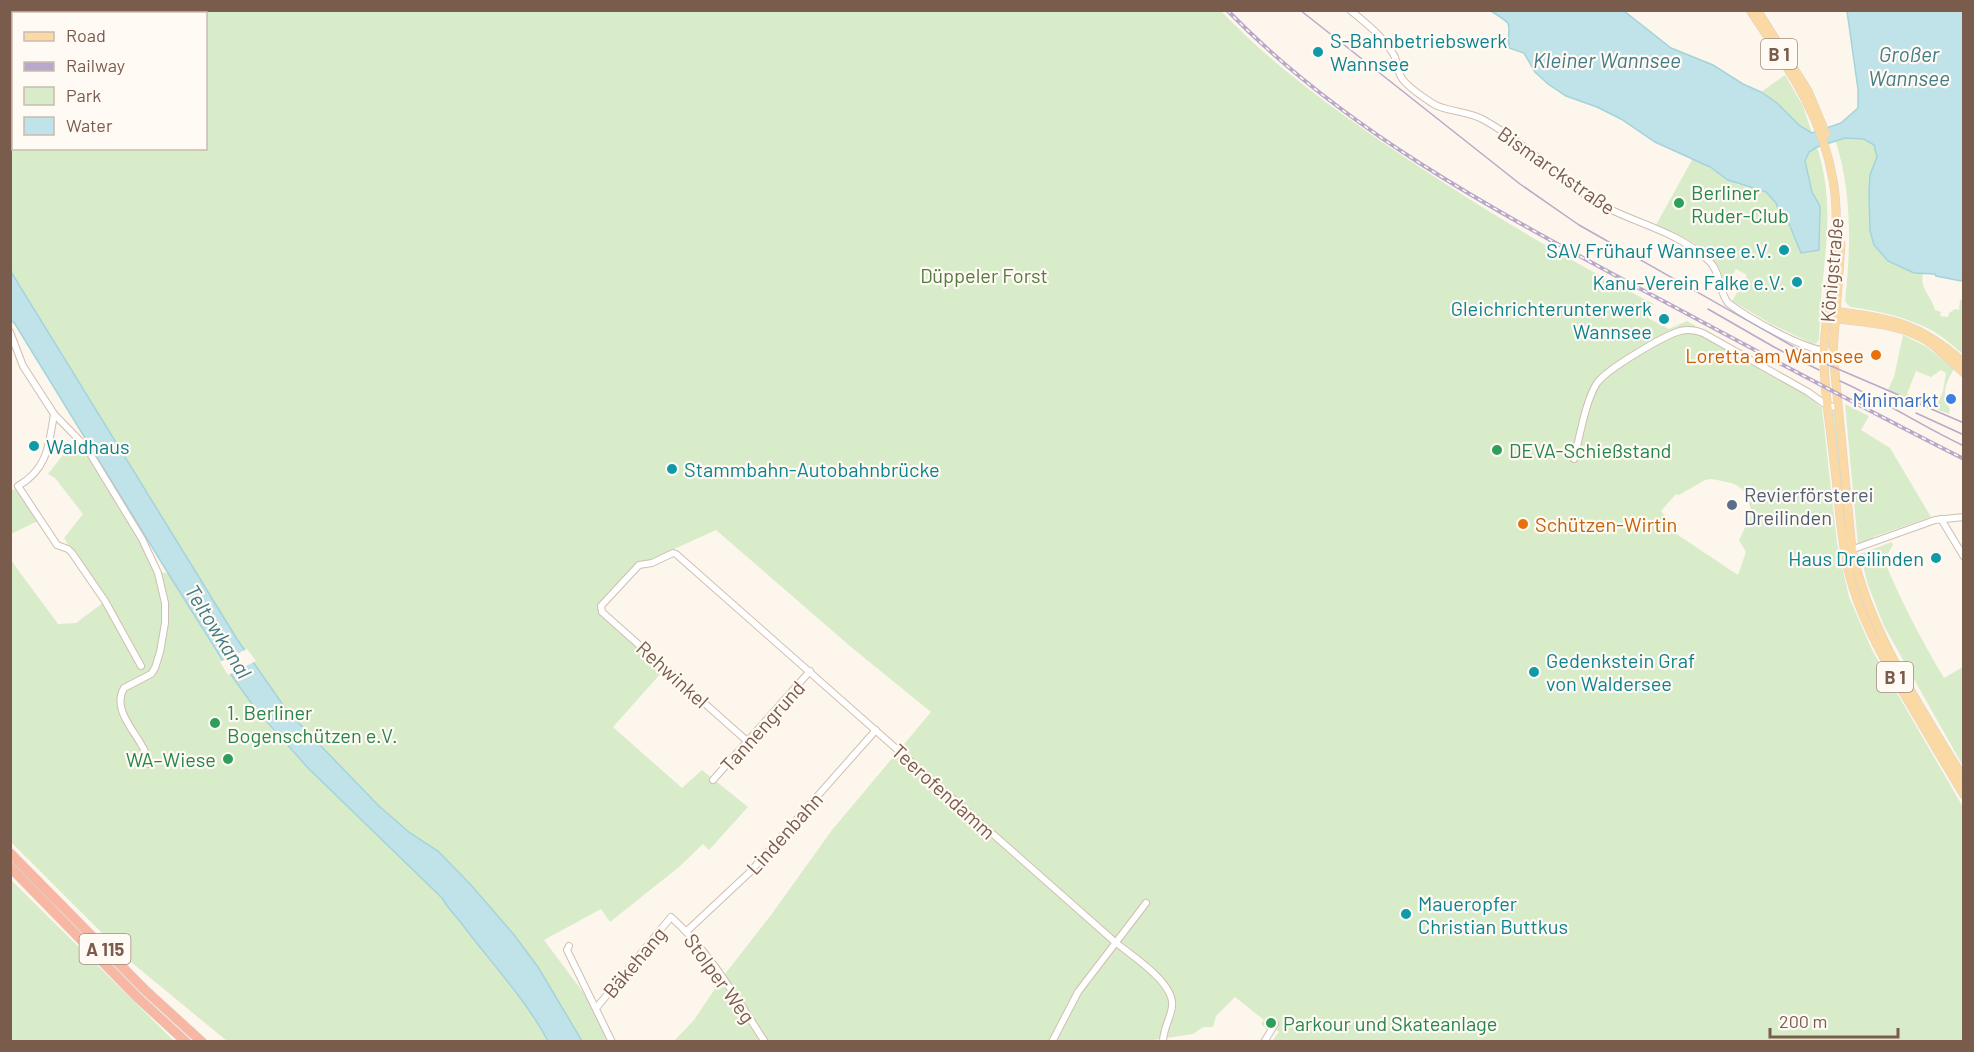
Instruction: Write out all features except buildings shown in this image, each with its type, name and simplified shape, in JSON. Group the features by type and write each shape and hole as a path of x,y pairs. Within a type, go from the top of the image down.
{"highway":[{"name":"A 115","path":"10,853 145,990 202,1041"},
{"name":"A 115","path":"10,867 137,997 186,1041"}],"main road":[{"name":"Königstraße","path":"1750,10 1818,119"},
{"name":"Königstraße","path":"1757,10 1808,91 1829,153 1837,219 1831,315 1838,406"},
{"name":"Königstraße","path":"1828,407 1824,351 1831,315"},
{"path":"1831,315 1890,320 1915,328 1935,339 1958,361 1964,373"},
{"name":"B 1","path":"1838,406 1848,551 1884,643 1964,779"},
{"name":"B 1","path":"1828,407 1855,595 1869,631 1964,795"}],"street":[{"name":"Bismarckstraße","path":"1350,10 1370,26 1389,47 1405,81 1433,104 1468,112 1486,121 1593,200 1690,246 1716,269 1722,295 1728,303 1774,330 1815,350 1833,352"},
{"path":"1574,459 1591,396 1598,382 1612,368 1682,331 1703,333 1808,392 1828,407 1838,406"},
{"path":"10,332 30,378 54,414 86,447 142,539 158,573 165,603 165,623 157,660 151,674 124,688 121,697 125,719 144,748 149,764"},
{"path":"54,414 49,443 40,468 30,479 18,486 57,545 72,553 105,601 141,666"},
{"path":"1848,551 1941,519 1964,517"},
{"path":"1941,519 1964,557"},
{"name":"Rehwinkel","path":"679,557 673,553 639,565 601,606 602,612 747,741"},
{"name":"Teerofendamm","path":"679,557 1161,980 1171,993 1172,1006 1163,1041"},
{"name":"Tannengrund","path":"713,780 810,671"},
{"name":"Lindenbahn","path":"687,932 750,872 876,730"},
{"path":"1052,1041 1078,992 1146,903"},
{"name":"Stolper Weg","path":"671,917 706,953 765,1041"},
{"name":"Bäkehang","path":"597,1007 671,917"},
{"name":"Bäkehang","path":"569,946 567,950 612,1041"},
{"path":"1264,1041 1275,1024"}],"green space":[{"name":"Düppeler Forst","path":"11,11 1221,11 1290,75 1392,149 1534,238 1654,304 1648,318 1669,329 1687,321 1814,393 1804,393 1822,408 1837,543 1849,597 1872,650 1963,807 1963,1041 1272,1041 1279,1032 1275,1029 1270,1032 1261,1024 1264,1020 1235,997 1216,1016 1213,1027 1203,1027 1193,1034 1146,1041 674,1041 694,1020 725,974 832,830 931,712 851,647 716,530 639,565 599,604 598,610 662,672 613,727 682,788 702,770 748,807 709,850 703,844 679,867 610,922 601,909 544,940 594,1007 609,1041 582,1041 538,967 515,936 438,851 410,833 379,806 288,712 237,639 11,270","holes":["1705,480 1729,482 1743,491 1752,513 1739,540 1746,552 1738,575 1678,535 1661,511 1676,494 1679,495"]},
{"path":"1785,75 1803,106 1812,133 1800,126 1777,103 1761,92"},
{"path":"1845,138 1866,140 1875,147 1876,158 1871,174 1869,206 1872,232 1880,252 1897,266 1923,274 1924,288 1935,310 1941,312 1940,316 1948,317 1949,313 1955,309 1959,310 1960,300 1963,299 1963,354 1941,336 1923,326 1893,315 1850,307 1845,301 1849,221 1845,181 1836,142"},
{"path":"1817,147 1825,183 1827,218 1819,339 1813,344 1771,324 1732,301 1747,275 1736,269 1725,288 1722,275 1710,256 1690,241 1656,225 1693,158 1737,184 1759,190 1771,197 1780,215 1785,213 1801,253 1814,197 1805,161 1809,152"},
{"path":"1903,335 1927,347 1954,369 1945,390 1950,409 1949,414 1888,390 1894,377","holes":["1941,370 1946,373 1943,391 1937,406 1907,394 1916,371 1931,377"]},
{"path":"1845,404 1869,416 1861,430 1890,448 1931,517 1873,537 1874,540 1858,545"},
{"path":"1836,411 1850,548 1846,548 1831,412"},
{"path":"76,438 142,542 155,572 168,573 216,652 256,710 312,772 442,898 519,997 548,1041 227,1041 131,962 11,842 10,559 58,624 76,623 104,602 142,667 105,601 64,538 83,514 55,478 48,474"},
{"path":"17,488 38,521 11,534 11,491"},
{"path":"1892,542 1893,545 1884,560 1927,649 1944,678 1963,667 1963,766 1884,626 1868,585 1860,554"},
{"path":"10,879 174,1041 11,1041"}],"water":[{"path":"1491,11 1624,11 1671,48 1713,65 1743,84 1761,92 1777,103 1800,126 1812,133 1841,123 1858,108 1858,89 1847,11 1963,11 1963,279 1961,281 1935,274 1914,273 1888,261 1874,245 1870,231 1869,192 1870,175 1877,157 1874,145 1864,139 1845,138 1809,152 1805,161 1812,192 1820,206 1819,250 1801,253 1785,214 1780,215 1776,203 1766,192 1728,180 1710,167 1655,142 1621,119 1597,107 1566,96 1535,72 1524,53 1509,48 1508,23"},
{"name":"Teltowkanal","path":"10,270 237,639 288,712 379,806 410,833 438,851 471,885 515,936 538,967 582,1041 548,1041 519,997 442,898 309,769 257,711 234,679 11,320"}],"pier":[{"path":"247,649 256,661 228,675 220,662"}],"tram line":[{"path":"1300,10 1520,184 1579,225 1817,360 1964,423"},
{"path":"1708,309 1819,370"},
{"path":"1840,381 1964,446"},
{"path":"1916,413 1964,435"}],"railway":[{"path":"1227,10 1272,53 1319,92 1369,129 1473,196 1635,286 1964,459"}],"place":[{"name":"S-Bahnbetriebswerk Wannsee","path":"1318,52"},
{"name":"Berliner Ruder-Club","path":"1679,203"},
{"name":"SAV Frühauf Wannsee e.V.","path":"1784,250"},
{"name":"Kanu-Verein Falke e.V.","path":"1797,282"},
{"name":"Gleichrichterunterwerk Wannsee","path":"1664,319"},
{"name":"Loretta am Wannsee","path":"1876,355"},
{"name":"Minimarkt","path":"1951,399"},
{"name":"Waldhaus","path":"34,446"},
{"name":"DEVA-Schießstand","path":"1497,450"},
{"name":"Stammbahn-Autobahnbrücke","path":"672,469"},
{"name":"Revierförsterei Dreilinden","path":"1732,505"},
{"name":"Schützen-Wirtin","path":"1523,524"},
{"name":"Haus Dreilinden","path":"1936,558"},
{"name":"Gedenkstein Graf von Waldersee","path":"1534,672"},
{"name":"1. Berliner Bogenschützen e.V.","path":"215,723"},
{"name":"WA–Wiese","path":"228,759"},
{"name":"Maueropfer Christian Buttkus","path":"1406,914"},
{"name":"Parkour und Skateanlage","path":"1271,1023"}],"water label":[{"name":"Kleiner Wannsee","path":"1607,59"},
{"name":"Großer Wannsee","path":"1909,65"}]}
